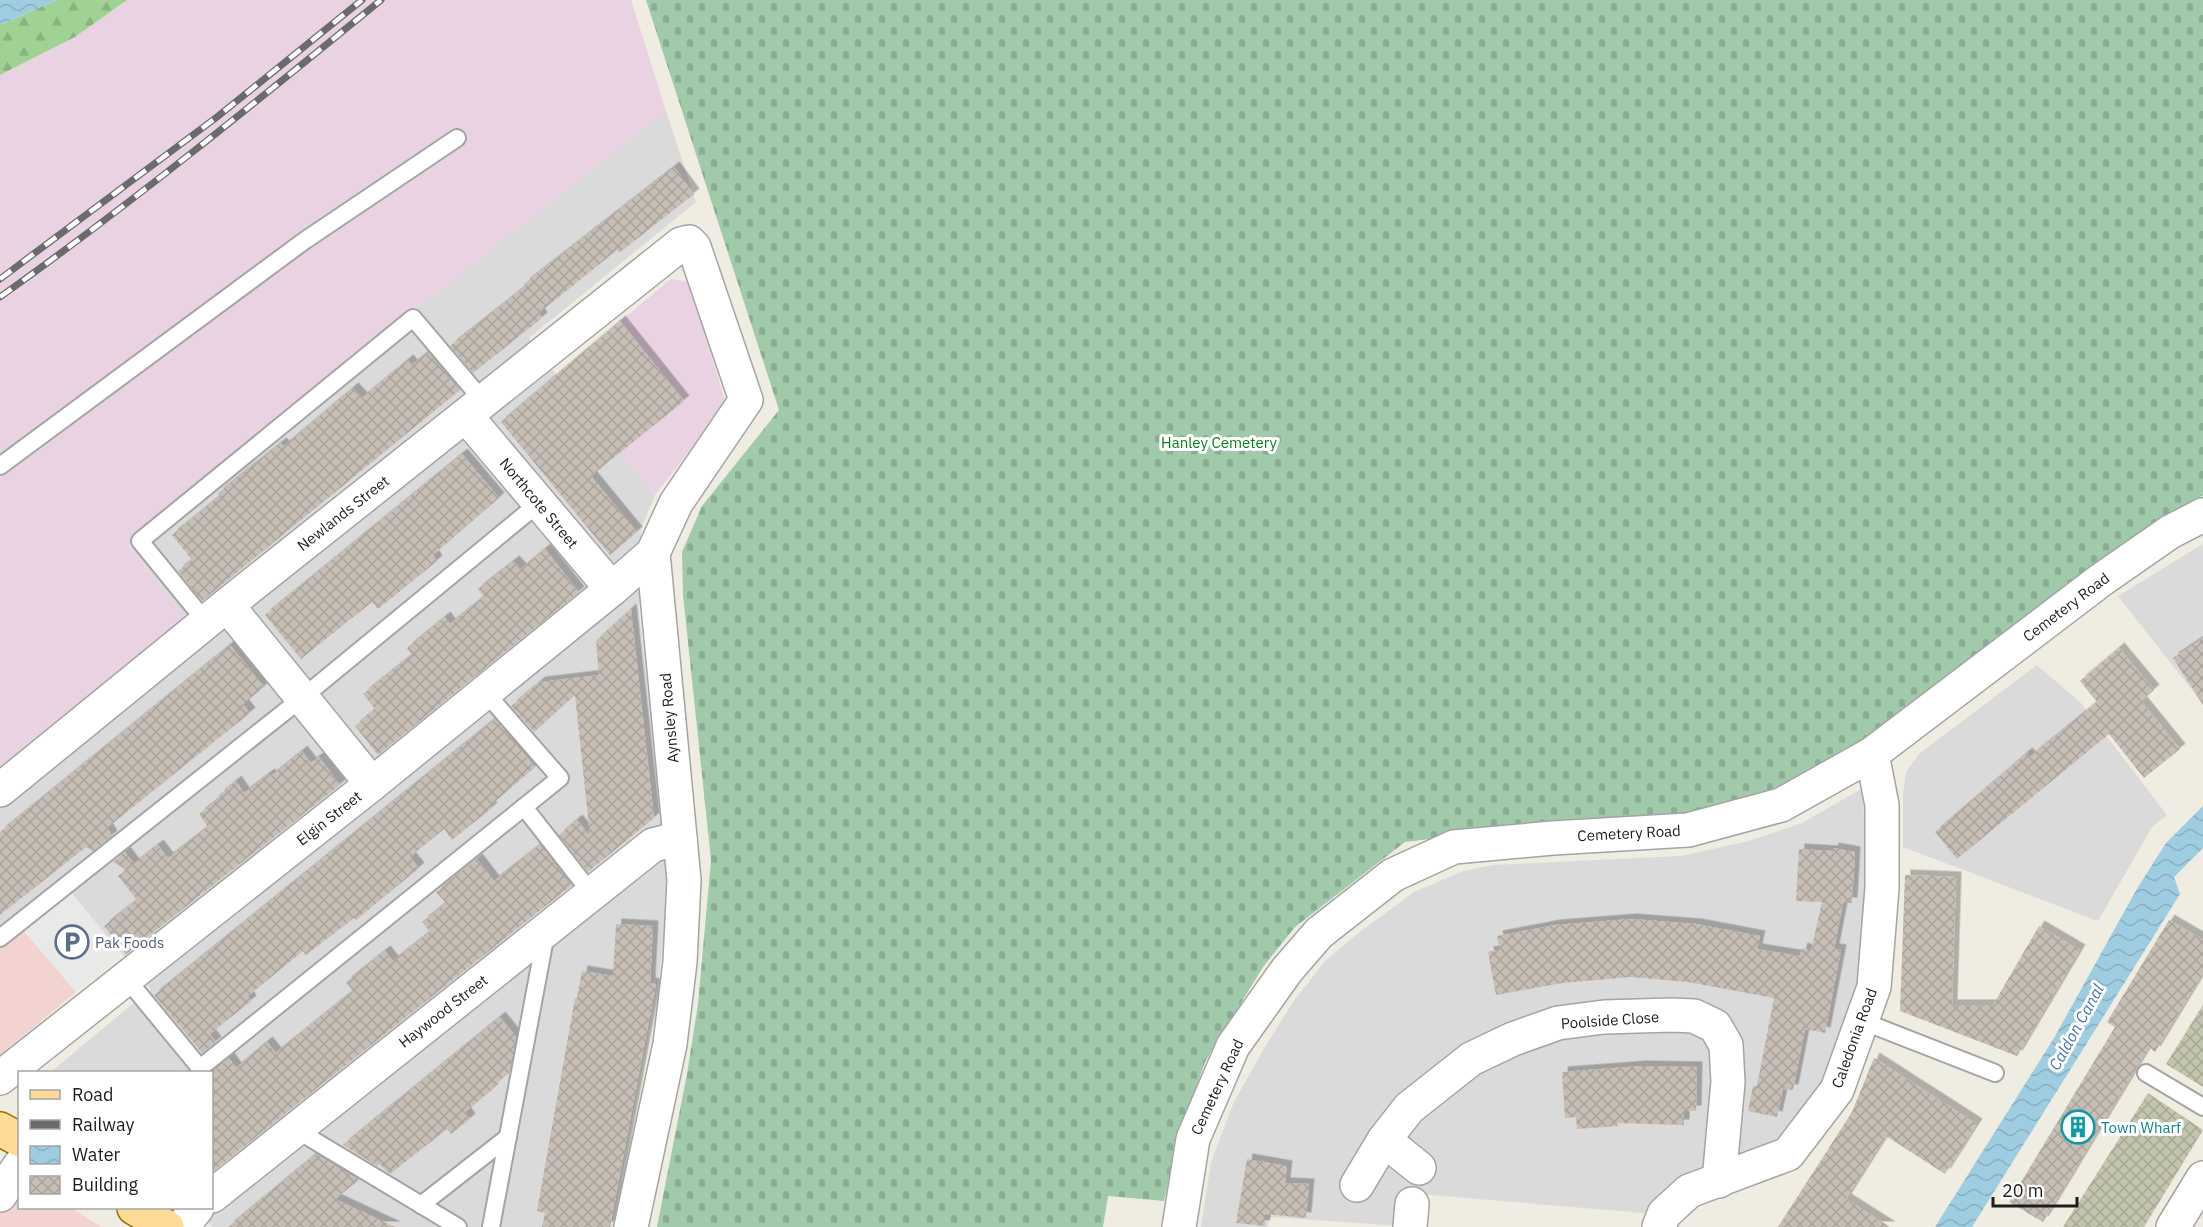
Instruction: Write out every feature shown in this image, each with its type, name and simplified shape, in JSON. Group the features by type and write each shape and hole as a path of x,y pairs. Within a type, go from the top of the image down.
{"main road":[{"path":"0,1130 18,1139"},
{"path":"136,1209 167,1227"}],"street":[{"name":"Newlands Street","path":"4,779 217,614 681,244 689,242 694,248 746,400 676,503 653,553"},
{"name":"Northcote Street","path":"475,409 539,503 612,590"},
{"name":"Cemetery Road","path":"1179,1227 1193,1139 1233,1046 1287,970 1319,933 1393,874 1454,847 1553,838 1688,830 1781,805 1872,754 2101,580 2170,532 2203,515"},
{"name":"Elgin Street","path":"0,1078 115,978 372,784 612,590 653,553"},
{"name":"Aynsley Road","path":"631,1227 670,1044 680,962 683,891 653,553"},
{"path":"217,614 302,698 372,784"},
{"name":"Caledonia Road","path":"1659,1227 1664,1214 1689,1191 1788,1154 1837,1090 1874,987 1882,888 1882,805 1872,754"},
{"name":"Haywood Street","path":"213,1195 653,844 680,837"},
{"name":"Poolside Close","path":"1357,1185 1384,1140 1409,1108 1471,1059 1513,1038 1557,1023 1604,1017 1694,1017 1715,1026 1726,1045 1728,1082 1719,1181"},
{"path":"1384,1140 1419,1168"},
{"path":"0,1195 18,1168"},
{"path":"2173,1227 2203,1178"},
{"path":"183,1227 196,1209"}],"lane":[{"path":"0,465 304,241 457,138"},
{"path":"217,614 140,542 413,318 475,409"},
{"path":"0,938 302,698 539,503"},
{"path":"115,978 200,1068 560,778 485,692"},
{"path":"524,807 592,894"},
{"path":"491,1227 547,929"},
{"path":"1862,1021 1995,1073"},
{"path":"2146,1073 2203,1107"},
{"path":"295,1129 458,1227"},
{"path":"421,1204 508,1137"}],"shaded area":[{"path":"127,0 631,0 666,111 275,421 133,540 128,545 185,617 0,766 0,75 75,37"},
{"path":"666,111 696,202 529,338 556,375 655,495 641,529 639,612 670,883 659,977 612,1227 213,1227 189,1209 213,1209 213,1071 52,1071 151,990 70,891 0,947 0,766 185,617 128,544 275,421"},
{"path":"671,279 689,282 726,404 655,495 556,375"},
{"path":"2203,544 2203,704 2118,596"},
{"path":"2037,665 2081,703 2167,815 2152,827 2098,921 1903,847 1903,795 1906,772 1920,753"},
{"path":"1863,788 1867,914 1858,981 1841,1040 1815,1095 1780,1137 1737,1155 1709,1139 1702,1170 1691,1171 1665,1189 1644,1213 1406,1193 1402,1226 1269,1217 1268,1227 1201,1227 1211,1162 1234,1102 1291,1005 1325,961 1414,892 1463,871 1493,865 1681,856 1749,841 1802,823"},
{"name":"Pak Foods","path":"70,891 122,954 76,992 22,929"},
{"path":"22,929 76,992 0,1055 0,947"},
{"path":"2203,1005 2203,1087 2166,1064"},
{"path":"2148,1093 2203,1130 2144,1227 2063,1227"},
{"path":"0,1165 18,1175 18,1209 74,1209 101,1227 0,1227"}],"green space":[{"path":"57,0 127,0 75,37 0,75 0,25"},
{"name":"Hanley Cemetery","path":"646,0 2203,0 2203,495 2111,555 2000,636 1939,685 1844,753 1791,781 1737,803 1678,818 1521,828 1405,842 1295,927 1263,967 1205,1062 1176,1146 1164,1201 1108,1196 1103,1227 657,1227 687,1074 698,1004 711,860 683,595 682,552 702,506 779,410"}],"water":[{"path":"0,0 57,0 0,25"},
{"name":"Caldon Canal","path":"2203,806 2203,848 2174,877 2180,894 1972,1227 1935,1227 2054,1038 2138,887 2166,843"}],"building":[{"path":"674,167 694,194 619,253 617,250 539,313 542,318 473,373 450,346 526,286 524,284"},
{"path":"620,321 684,401 591,476 637,532 610,555 501,422"},
{"path":"428,352 460,390 202,601 178,571 192,560 172,535 220,496 218,493 281,443 284,446 353,388 362,398 408,360 412,365"},
{"path":"462,454 499,498 433,555 437,561 415,579 378,609 372,602 301,659 265,615"},
{"path":"545,549 579,592 378,755 355,726 375,709 363,694 412,655 407,648 445,617 450,624 484,597 478,589 514,561 521,569"},
{"path":"631,609 654,818 588,872 559,835 577,820 590,836 575,695 534,732 511,706 540,682 599,675 596,641"},
{"path":"2203,638 2203,705 2173,658"},
{"path":"230,645 264,687 243,704 250,713 107,828 112,836 93,851 86,847 0,915 0,832"},
{"path":"2119,648 2154,690 2141,701 2180,749 2144,778 2109,734 1957,859 1935,832 2027,753 2030,757 2097,702 2080,681"},
{"path":"495,719 535,767 490,806 492,808 452,840 444,829 410,857 419,868 356,920 354,918 306,955 303,951 248,996 251,1001 210,1034 216,1042 202,1053 154,995"},
{"path":"302,751 311,763 319,757 340,785 126,954 104,926 137,900 118,876 127,870 113,862 125,852 134,864 158,845 168,858 208,827 199,814 221,797 219,795 236,781 244,793 269,774 271,776"},
{"path":"540,845 572,885 213,1171 212,1071 229,1058 236,1068 267,1042 276,1053 353,991 346,982 385,951 393,961 430,932 422,922 446,903 436,892 477,859 494,881"},
{"path":"1833,848 1855,852 1852,903 1843,903 1834,949 1841,950 1825,1033 1805,1029 1793,1090 1783,1089 1777,1117 1748,1111 1753,1086 1757,1086 1774,998 1688,982 1631,977 1562,983 1496,995 1488,952 1500,950 1497,936 1555,925 1631,919 1696,924 1760,936 1757,949 1800,956 1802,948 1811,951 1822,902 1796,901 1799,849 1833,851"},
{"path":"1905,875 1956,877 1952,1005 1993,1005 2039,926 2080,950 2017,1056 1900,1011"},
{"path":"2169,920 2203,940 2203,973 2155,1052 2149,1047 2043,1222 2009,1202 2115,1027 2107,1022"},
{"path":"616,924 653,926 650,983 656,984 610,1227 542,1227 545,1213 537,1211 575,998 577,998 582,971 613,976"},
{"path":"500,1017 516,1037 509,1073 465,1112 470,1119 451,1134 447,1129 390,1174 379,1164 377,1166 343,1145"},
{"path":"1874,1058 1977,1124 1945,1174 1886,1136 1846,1199 1890,1227 1778,1227 1852,1112"},
{"path":"1641,1066 1697,1067 1696,1111 1684,1111 1684,1125 1617,1123 1618,1126 1577,1129 1576,1117 1565,1118 1562,1072"},
{"path":"316,1154 359,1180 335,1199 395,1227 228,1227"},
{"path":"1247,1159 1287,1166 1285,1183 1309,1184 1306,1218 1265,1214 1265,1226 1236,1223"}],"railway":[{"path":"0,279 217,117 362,0"},
{"path":"0,297 145,189 381,0"}],"place":[{"name":"Pak Foods","path":"72,942"},
{"name":"Town Wharf","path":"2078,1127"}]}
